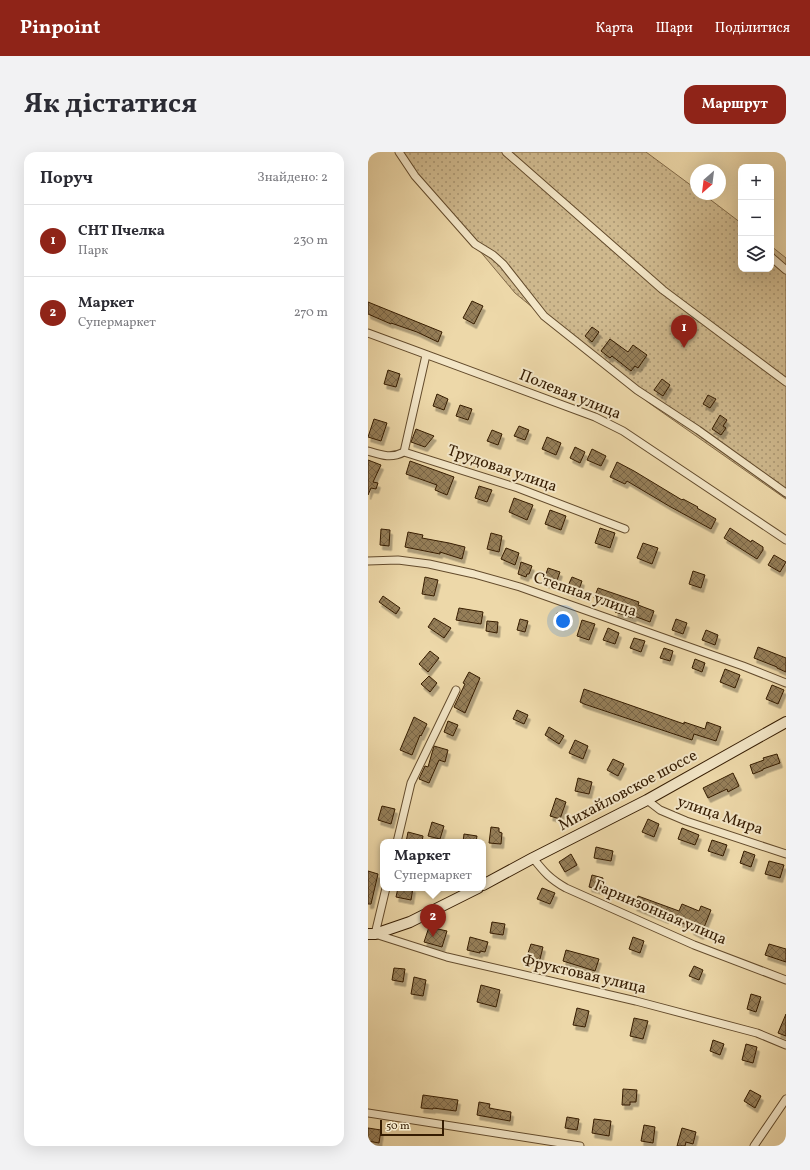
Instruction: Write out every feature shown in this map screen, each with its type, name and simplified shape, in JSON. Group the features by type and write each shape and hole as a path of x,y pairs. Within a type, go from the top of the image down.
{"main road":[{"name":"Михайловское шоссе","path":"486,884 533,858 647,800 786,722"},
{"path":"371,934 410,922 472,891"}],"street":[{"path":"399,152 415,176 475,244 493,255 503,264 544,316 637,390 698,430 786,493"},
{"path":"506,152 663,290 786,382"},
{"path":"774,260 786,270"},
{"name":"Полевая улица","path":"368,333 595,417 623,431 786,540"},
{"path":"368,451 385,457 397,456 404,452 426,355"},
{"name":"Трудовая улица","path":"404,452 518,488 625,529"},
{"name":"Степная улица","path":"368,561 398,560 429,564 474,574 520,587 743,666 786,683"},
{"path":"398,839 411,783 456,690"},
{"name":"улица Мира","path":"647,800 660,810 686,821 786,854"},
{"name":"Гарнизонная улица","path":"533,858 545,874 566,888 694,945 786,980"},
{"path":"371,934 385,891"},
{"name":"Фруктовая улица","path":"371,934 447,957 636,1001 757,1033 786,1046"},
{"path":"754,1146 786,1099"},
{"path":"368,1113 580,1146"}],"shaded area":[{"path":"397,152 646,152 690,185 690,200 711,200 738,221 738,272 774,272 774,248 786,258 786,499 649,403 515,293"}],"building":[{"path":"472,301 483,306 474,324 463,318"},
{"path":"368,302 442,332 438,342 417,332 391,324 368,314"},
{"path":"592,327 599,332 592,342 585,336"},
{"path":"610,339 628,352 633,345 647,355 638,368 635,366 631,371 612,356 610,358 601,351"},
{"path":"388,370 400,374 396,387 384,384"},
{"path":"662,379 670,385 663,396 654,390"},
{"path":"437,394 448,399 444,410 433,406"},
{"path":"708,395 716,399 710,408 703,404"},
{"path":"460,405 472,409 468,420 456,416"},
{"path":"720,415 727,420 723,426 726,428 721,435 712,429"},
{"path":"374,419 387,423 381,441 368,437"},
{"path":"519,426 529,430 525,440 514,436"},
{"path":"416,429 434,436 425,447 411,442"},
{"path":"492,430 502,434 498,445 487,441"},
{"path":"547,437 561,443 556,455 542,449"},
{"path":"575,447 585,452 580,463 570,458"},
{"path":"592,449 606,456 601,466 587,460"},
{"path":"368,460 381,465 373,482 378,483 376,489 371,488 368,495"},
{"path":"410,461 454,477 447,495 435,490 437,485 406,474"},
{"path":"617,462 682,500 683,499 698,507 697,508 716,519 711,529 627,481 625,484 610,477"},
{"path":"479,486 492,490 487,502 475,498"},
{"path":"514,498 533,505 527,520 509,512"},
{"path":"550,510 566,516 561,530 545,524"},
{"path":"600,528 615,533 610,548 595,543"},
{"path":"730,528 751,542 752,540 763,547 763,550 757,559 724,538"},
{"path":"381,529 390,530 389,546 380,545"},
{"path":"408,532 423,535 422,538 465,547 462,559 440,552 440,554 405,547"},
{"path":"491,533 502,536 499,552 487,549"},
{"path":"643,543 658,548 652,564 637,558"},
{"path":"506,548 519,553 515,565 501,559"},
{"path":"774,555 786,562 780,572 768,565"},
{"path":"521,562 532,566 526,577 518,574"},
{"path":"548,568 560,572 555,586 543,582"},
{"path":"693,571 705,575 701,588 689,584"},
{"path":"425,577 438,580 434,596 422,594"},
{"path":"572,577 582,581 577,595 566,590"},
{"path":"598,588 639,602 638,605 654,611 650,622 634,616 633,618 615,612 617,607 594,598"},
{"path":"383,596 400,608 396,614 379,602"},
{"path":"459,608 483,612 481,624 456,620"},
{"path":"557,613 566,616 563,626 554,622"},
{"path":"434,618 451,628 444,638 428,627"},
{"path":"520,619 528,621 525,632 517,630"},
{"path":"676,619 687,623 683,634 672,630"},
{"path":"582,620 595,624 589,640 577,636"},
{"path":"487,621 498,622 497,633 486,631"},
{"path":"608,628 619,633 615,644 603,640"},
{"path":"706,630 718,635 715,645 702,640"},
{"path":"634,638 645,641 641,652 630,648"},
{"path":"758,647 786,658 786,672 754,658"},
{"path":"664,648 673,651 670,661 660,658"},
{"path":"430,651 439,658 428,672 419,664"},
{"path":"695,659 705,663 702,672 692,668"},
{"path":"725,669 740,675 735,688 720,682"},
{"path":"469,672 480,678 465,713 454,707"},
{"path":"429,676 437,683 430,692 421,684"},
{"path":"772,685 784,690 778,704 766,699"},
{"path":"584,689 684,724 684,722 705,729 707,722 721,727 716,741 694,734 692,740 584,704 580,702"},
{"path":"517,710 528,715 524,724 513,719"},
{"path":"414,717 427,724 421,736 420,735 412,755 400,750"},
{"path":"448,721 458,725 453,736 444,732"},
{"path":"549,727 564,736 559,744 545,735"},
{"path":"575,740 588,746 583,759 569,753"},
{"path":"434,746 448,750 445,762 439,760 429,783 419,779 425,766 428,767"},
{"path":"777,754 780,763 753,774 750,765 764,760 763,758"},
{"path":"613,759 624,764 618,776 607,770"},
{"path":"733,773 739,786 728,792 727,789 708,798 703,788"},
{"path":"578,778 592,782 589,794 575,791"},
{"path":"556,798 566,802 560,819 550,816"},
{"path":"382,806 395,809 391,824 378,820"},
{"path":"648,819 659,824 654,837 642,832"},
{"path":"432,822 444,826 440,839 428,836"},
{"path":"491,827 499,828 499,832 502,833 501,844 489,843"},
{"path":"682,828 699,835 695,845 678,839"},
{"path":"408,832 423,836 422,839 407,839"},
{"path":"464,834 477,836 476,839 463,839"},
{"path":"712,840 727,845 723,856 708,851"},
{"path":"596,847 613,851 611,861 594,858"},
{"path":"744,851 755,855 751,867 740,863"},
{"path":"571,854 577,865 565,872 559,862"},
{"path":"769,861 784,865 780,878 765,874"},
{"path":"368,871 378,874 371,904 368,904"},
{"path":"592,875 603,878 600,890 589,887"},
{"path":"542,888 555,893 550,904 537,899"},
{"path":"397,891 412,891 411,900 396,897"},
{"path":"638,896 679,911 682,904 699,911 701,906 711,910 701,935 691,930 692,927 667,917 666,919 634,906"},
{"path":"492,922 505,924 503,935 490,933"},
{"path":"429,927 447,931 442,947 424,942"},
{"path":"470,937 488,942 485,952 480,951 480,953 467,950"},
{"path":"633,937 644,941 640,953 629,949"},
{"path":"531,944 543,947 539,963 526,959"},
{"path":"769,944 786,949 786,962 765,955"},
{"path":"566,950 599,959 595,971 563,961"},
{"path":"694,966 703,970 699,980 689,976"},
{"path":"394,968 405,969 403,982 392,980"},
{"path":"414,977 426,980 423,996 411,994"},
{"path":"481,985 500,990 496,1007 477,1002"},
{"path":"751,994 761,997 756,1012 747,1009"},
{"path":"577,1008 589,1011 585,1027 573,1025"},
{"path":"786,1014 786,1036 778,1033"},
{"path":"634,1018 648,1021 643,1039 630,1036"},
{"path":"713,1040 724,1044 720,1055 710,1051"},
{"path":"746,1044 757,1047 753,1063 742,1060"},
{"path":"623,1089 637,1090 636,1102 630,1102 630,1105 622,1105"},
{"path":"750,1090 761,1096 755,1108 744,1101"},
{"path":"423,1095 458,1100 456,1111 421,1108"},
{"path":"479,1102 490,1104 489,1108 511,1112 510,1121 477,1115"},
{"path":"567,1117 579,1119 577,1130 565,1128"},
{"path":"594,1119 611,1121 609,1136 592,1133"},
{"path":"644,1125 655,1127 653,1143 641,1141"},
{"path":"368,1128 381,1130 379,1143 368,1141"},
{"path":"682,1128 696,1132 693,1144 686,1142 685,1146 677,1146"}],"place":[{"name":"СНТ Пчелка","path":"684,348"},
{"name":"Маркет","path":"433,937"}]}
